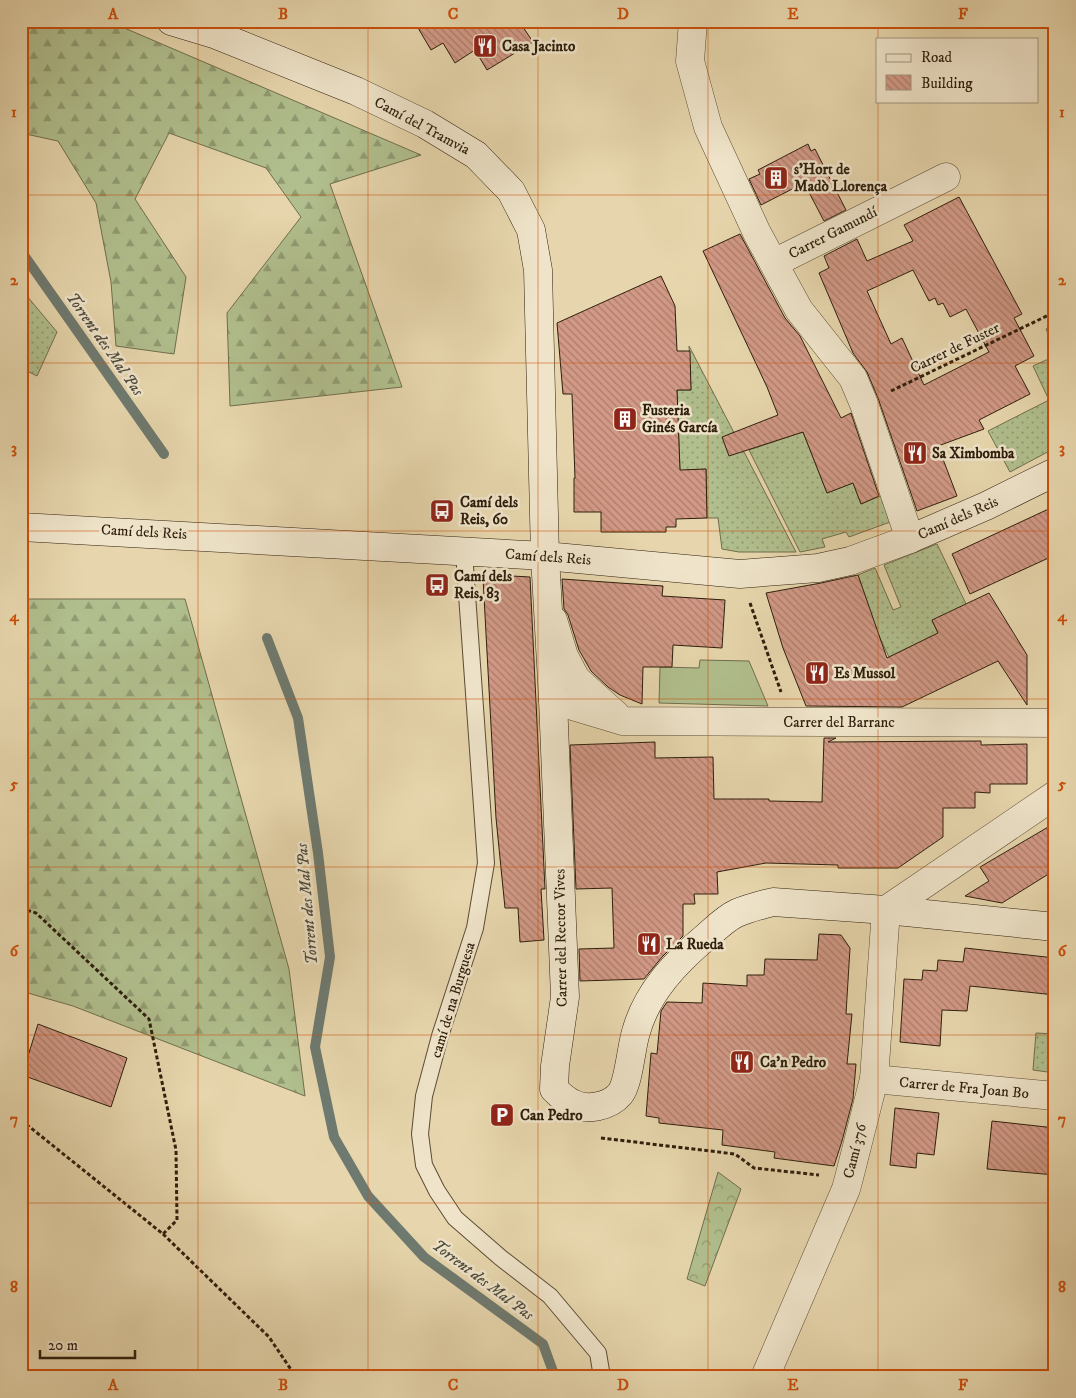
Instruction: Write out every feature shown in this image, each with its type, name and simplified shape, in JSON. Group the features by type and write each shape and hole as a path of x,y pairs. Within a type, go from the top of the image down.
{"street":[{"name":"Camí del Tramvia","path":"171,21 214,34 356,90 425,124 476,155 511,191 531,230 538,270 544,556"},
{"path":"693,21 690,61 708,127 757,233 799,310 853,378 864,404 910,538"},
{"name":"Carrer Gamundí","path":"774,263 946,177"},
{"name":"Camí dels Reis","path":"21,526 544,556 740,574 780,572 818,568 850,561 986,506 1055,472"},
{"name":"Carrer del Rector Vives","path":"544,556 553,700 565,997 555,1066 554,1089 572,1104 586,1108 605,1105 621,1094 635,1034 650,998 667,974 693,948 735,914 773,902 886,910 1055,927"},
{"path":"547,601 564,656 576,679 623,721"},
{"name":"Carrer del Barranc","path":"553,700 623,721 1055,723"},
{"path":"886,910 1055,795"},
{"name":"Camí 376","path":"765,1377 846,1189 849,1178 874,1079 886,910"},
{"name":"Carrer de Fra Joan Bo","path":"874,1079 1055,1096"}],"lane":[{"name":"camí de na Burguesa","path":"464,552 486,863 475,928 440,1036 424,1096 420,1134 424,1165 437,1191 455,1218 501,1258 550,1296 598,1353 602,1377"}],"path":[{"name":"Carrer de Fuster","path":"864,404 1055,312"},
{"path":"740,574 769,657"},
{"path":"21,908 36,913 149,1019 176,1150 177,1220 163,1234"},
{"path":"21,1120 163,1234 269,1337 296,1377"},
{"path":"596,1138 735,1154 754,1168 849,1178"}],"green space":[{"path":"21,21 108,21 421,155 330,184 402,387 230,406 227,313 301,217 266,168 169,133 135,199 186,277 174,354 116,346 111,282 96,203 58,141 21,133"},
{"path":"21,289 57,332 37,376 21,368"},
{"path":"1055,324 1055,348 1046,329"},
{"path":"689,346 796,552 739,552 722,549 718,518 707,518 706,469 680,471 677,390 691,390"},
{"path":"1055,356 1055,448 1010,472 988,431 1049,400 1033,366"},
{"path":"803,432 827,493 853,483 861,504 883,495 893,521 849,537 846,532 822,539 825,547 800,552 749,450"},
{"path":"937,544 969,610 946,614 932,621 938,633 889,657 878,634 858,575 875,568 893,610 901,607 884,565"},
{"path":"21,599 185,599 289,969 305,1096 73,1006 21,991"},
{"path":"700,660 749,661 768,706 659,703 660,667 699,668"},
{"path":"1036,1033 1055,1034 1055,1073 1033,1070"},
{"path":"718,1172 741,1189 705,1286 687,1279"}],"building":[{"name":"Casa Jacinto","path":"414,21 519,21 533,42 487,70 475,50 455,63 443,43 431,50"},
{"path":"808,144 811,151 815,149 846,210 824,221 804,183 761,205 749,179 760,174 758,170"},
{"path":"959,197 1022,314 1014,318 1034,356 1015,366 1030,394 979,420 984,429 938,446 957,496 917,511 878,398 867,372 853,353 819,273 829,268 824,256 857,239 867,261 913,241 904,225","holes":["913,270 929,301 935,298 938,305 943,303 950,317 966,309 989,352 924,385 902,338 891,344 867,291"]},
{"path":"740,234 785,318 800,336 841,418 851,413 879,496 861,504 853,483 827,493 803,432 729,456 722,437 778,415 767,387 703,251"},
{"path":"661,276 675,306 677,351 690,351 691,390 677,390 680,470 706,469 707,518 676,519 676,527 666,527 666,532 601,532 601,512 574,512 575,478 572,394 563,394 557,323"},
{"path":"1055,506 1055,555 970,594 952,554"},
{"path":"858,575 887,658 938,633 932,620 989,593 1027,655 1027,705 998,661 902,707 806,706 783,648 766,593"},
{"path":"530,577 545,889 541,889 544,940 520,942 518,908 505,908 496,818 483,578"},
{"path":"562,579 663,586 662,596 725,600 722,648 673,645 672,667 643,667 642,704 620,695 591,671 579,650 568,615 564,609"},
{"path":"824,738 836,738 828,742 981,741 981,745 1027,744 1027,784 990,784 990,793 975,792 975,808 943,808 943,837 898,868 838,868 838,865 766,863 717,872 718,894 694,894 695,904 683,904 683,936 644,979 580,981 579,949 614,948 612,888 576,889 570,745 655,742 655,758 713,757 714,799 769,799 769,801 822,802"},
{"path":"1055,823 1055,870 1002,903 965,896 989,881 980,867"},
{"name":"Ca'n Pedro","path":"819,934 841,935 850,948 846,1014 852,1014 847,1064 856,1064 853,1099 834,1166 774,1158 775,1152 722,1145 723,1130 659,1123 659,1118 646,1116 651,1053 657,1054 661,1011 667,1002 702,1003 703,983 747,986 747,975 764,975 765,959 817,960"},
{"path":"965,948 1055,958 1055,995 970,986 967,1011 942,1010 940,1046 900,1042 904,979 922,980 923,970 937,971 938,960 963,962"},
{"path":"38,1024 127,1058 111,1107 22,1075"},
{"path":"895,1108 939,1113 934,1155 917,1153 916,1168 890,1165"},
{"path":"992,1121 1055,1128 1055,1175 987,1169"}],"waterway":[{"name":"Torrent des Mal Pas","path":"21,251 164,454"},
{"name":"Torrent des Mal Pas","path":"267,638 298,718 318,853 330,957 315,1047 334,1137 368,1196 424,1257 543,1344 555,1377"}],"place":[{"name":"Casa Jacinto","path":"485,46"},
{"name":"s'Hort de Madò Llorença","path":"776,178"},
{"name":"Fusteria Ginés García","path":"625,419"},
{"name":"Sa Ximbomba","path":"915,453"},
{"name":"Camí dels Reis, 60","path":"442,511"},
{"name":"Camí dels Reis, 83","path":"437,585"},
{"name":"Es Mussol","path":"817,673"},
{"name":"La Rueda","path":"649,944"},
{"name":"Ca'n Pedro","path":"742,1062"},
{"name":"Can Pedro","path":"502,1115"}]}
